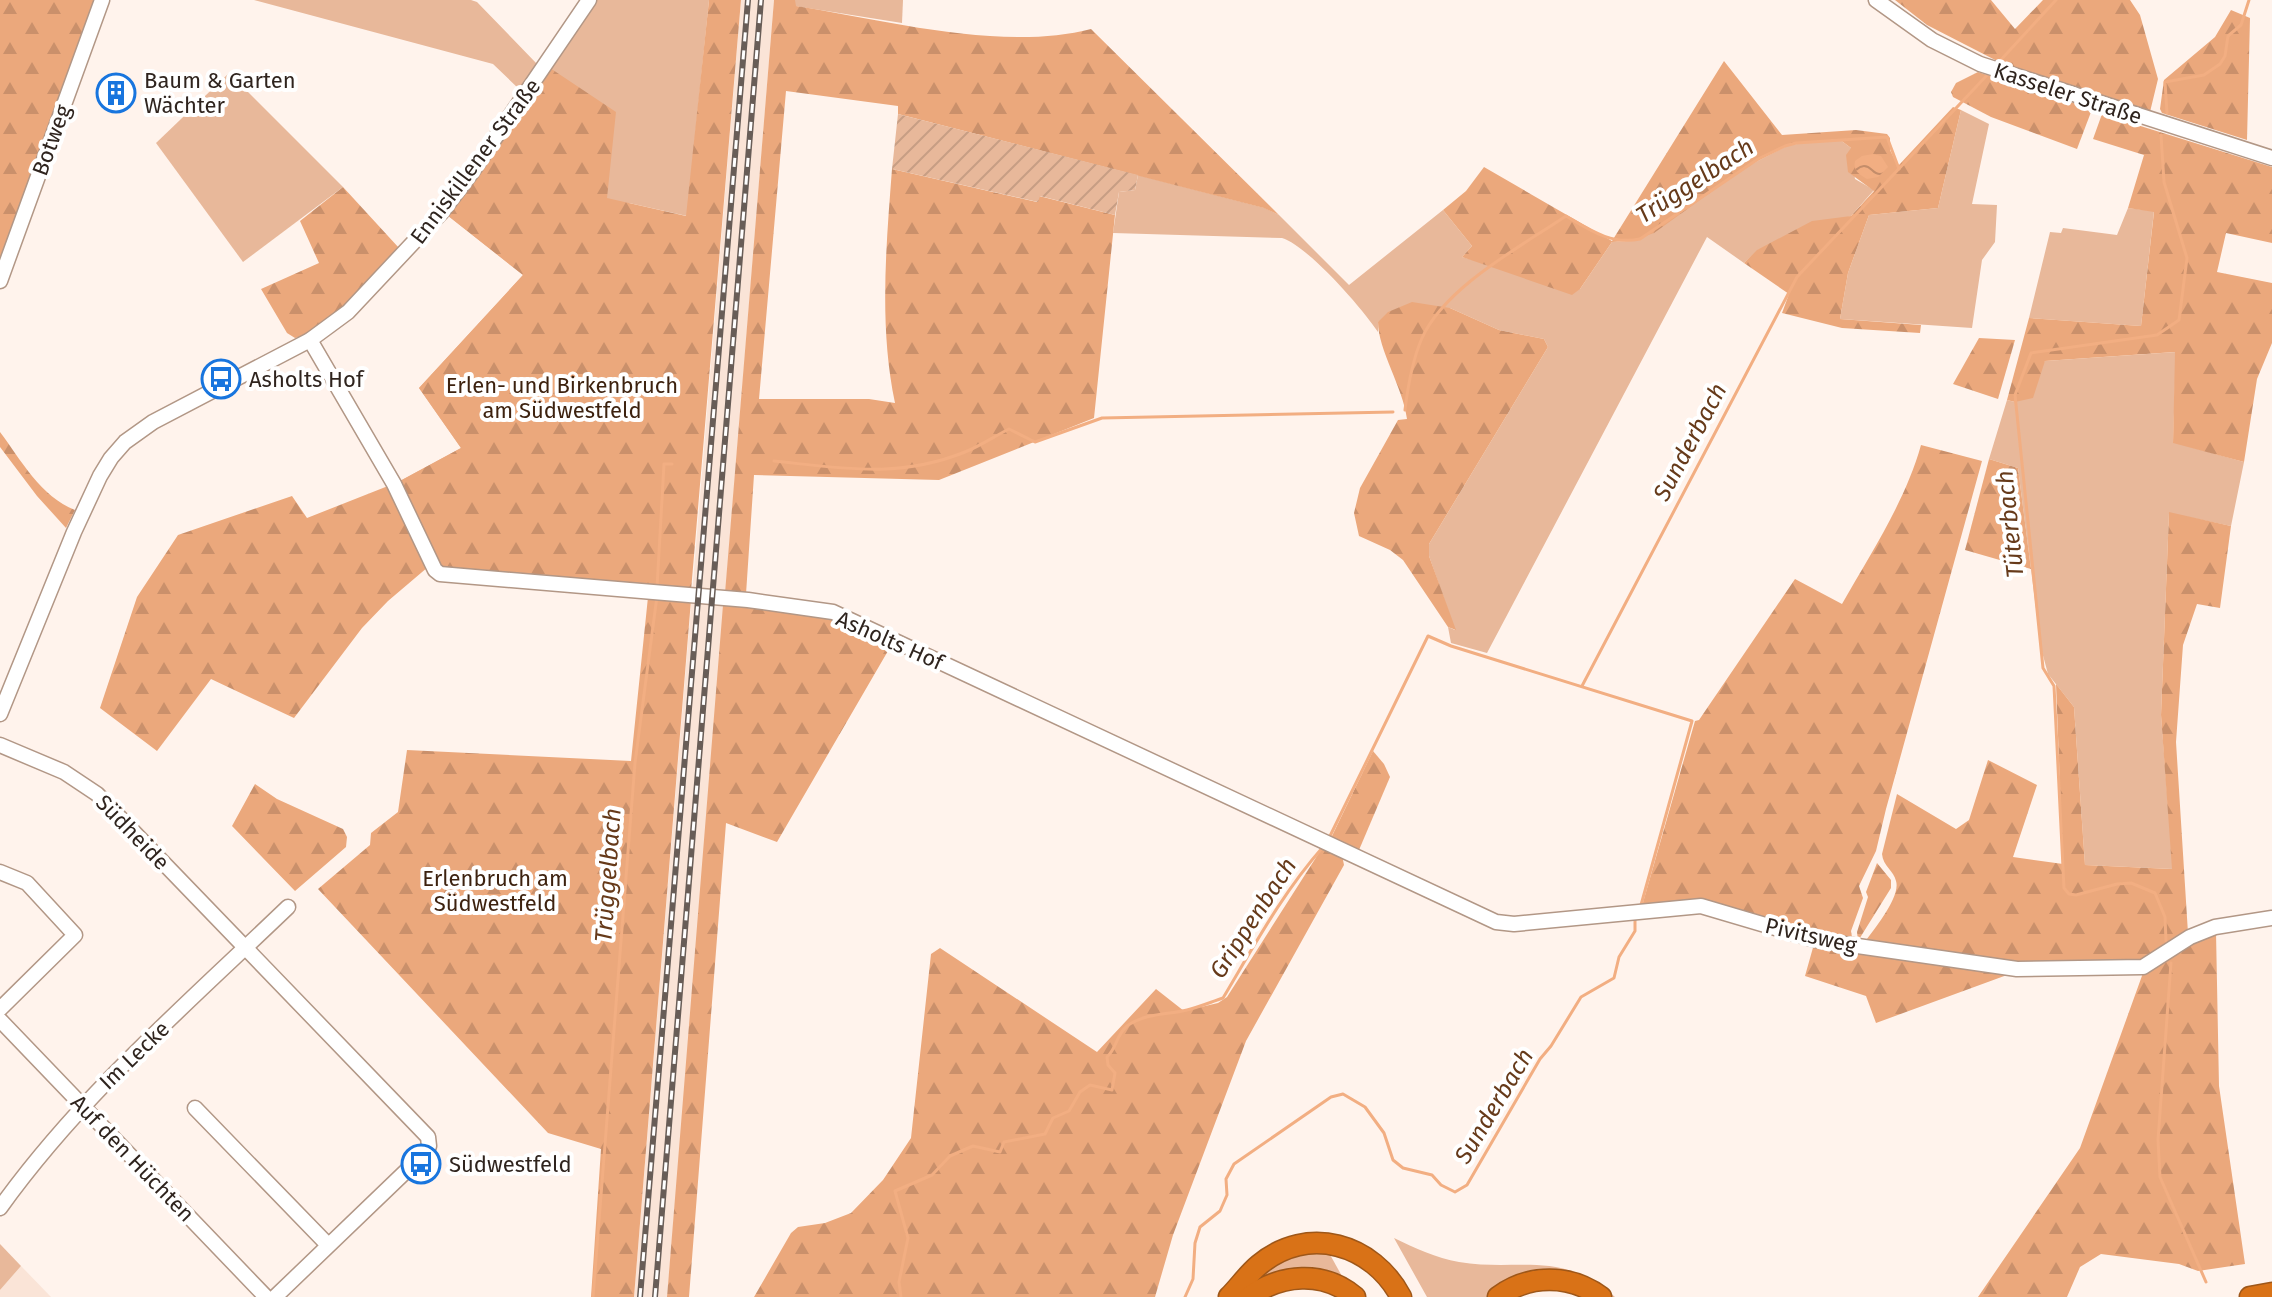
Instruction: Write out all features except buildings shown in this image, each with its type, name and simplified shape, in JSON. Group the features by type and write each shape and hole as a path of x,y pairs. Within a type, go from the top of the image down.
{"highway":[{"path":"1229,1297 1268,1259 1296,1245 1323,1242 1353,1250 1374,1263 1397,1289"},
{"path":"1249,1297 1277,1281 1302,1277 1333,1283 1355,1297"},
{"path":"1498,1297 1523,1283 1552,1279 1584,1286 1601,1297"},
{"path":"2250,1297 2272,1293"}],"street":[{"name":"Botweg","path":"0,281 102,0"},
{"name":"Enniskillener Straße","path":"0,714 74,532 111,458 125,442 153,422 310,340 354,306 441,213 589,0"},
{"name":"Kasseler Straße","path":"1876,0 1932,40 2005,74 2272,158"},
{"name":"Asholts Hof","path":"310,340 394,484 435,570 440,574 748,600 833,612 1355,855"},
{"name":"Südheide","path":"0,745 64,772 97,794 425,1134 429,1142 427,1151 328,1245"},
{"name":"Pivitsweg","path":"1355,855 1504,924 1701,906 1816,940 2017,969 2143,967 2190,937 2215,927 2272,918"},
{"path":"0,872 27,883 75,935 0,1009"},
{"path":"246,947 288,907"},
{"name":"Im Lecke","path":"0,1208 83,1105 246,947"},
{"name":"Auf den Hüchten","path":"0,1020 266,1297"},
{"path":"195,1108 328,1245 275,1297"}],"shaded area":[{"path":"741,0 774,0 681,1135 667,1297 634,1297"},
{"path":"21,1266 51,1297 0,1297 0,1290"}],"green space":[{"path":"0,0 97,0 0,267"},
{"path":"254,0 471,0 477,2 537,64 520,90 493,64"},
{"name":"Erlen- und Birkenbruch am Südwestfeld","path":"596,0 709,0 687,216 629,203 655,581 400,481 461,448 419,388 523,275 447,215 478,177"},
{"name":"Erlen- und Birkenbruch am Südwestfeld","path":"709,0 741,0 691,591 441,568 398,482 461,448 419,388 523,275 447,215 478,177 550,68 616,112 607,198 686,216"},
{"path":"774,0 795,0 796,6 982,36 1057,35 1091,29 1279,215 1264,208 898,114 898,106 786,91 759,399 869,399 895,403 885,316 892,169 1037,202 1039,196 1115,215 1094,418 939,480 754,475 746,594 725,593"},
{"path":"795,0 903,0 902,23 795,6"},
{"path":"1895,0 1991,0 2015,29 2043,0 2130,0 2140,15 2158,79 2150,112 2001,63 1927,25"},
{"path":"2231,10 2250,18 2247,140 2162,113 2160,109 2164,80 2215,37"},
{"path":"1724,61 1782,135 1856,130 1887,134 1898,166 1953,107 1961,110 1938,208 1869,215 1848,273 1840,319 1921,325 1920,333 1842,328 1782,313 1789,294 1744,263 1757,250 1812,221 1851,216 1874,191 1848,172 1846,155 1851,148 1839,139 1789,145 1746,167 1654,233 1630,241 1612,242 1580,289 1572,295 1462,257 1472,246 1443,210 1466,191 1484,167 1612,241"},
{"path":"1978,72 2086,107 2091,112 2077,149 1991,117 1953,97 1951,92 1956,83"},
{"path":"229,73 343,187 243,262 156,143"},
{"path":"1961,110 1989,124 1972,204 1997,205 1995,242 1982,260 1972,328 1840,319 1848,273 1869,215 1938,208"},
{"path":"898,114 1138,175 1135,190 1119,192 1115,215 1040,196 1038,202 892,169"},
{"path":"2102,114 2272,167 2272,243 2226,233 2217,272 2272,283 2272,343 2257,379 2244,462 2173,443 2175,352 2045,361 2033,398 2015,402 2007,400 2029,318 2141,326 2154,212 2128,208 2144,155 2093,139"},
{"path":"1839,139 1851,148 1855,179 1874,190 1851,216 1758,250 1744,263 1707,237 1487,653 1451,643 1448,627 1455,630 1429,556 1429,544 1548,347 1544,339 1499,330 1450,308 1378,322 1378,332 1320,265 1282,238 1113,233 1119,192 1135,190 1138,175 1265,208 1279,215 1349,285 1443,210 1472,246 1462,257 1580,289 1612,242 1630,241 1746,167 1789,145"},
{"path":"343,187 399,248 335,314 307,334 295,338 287,333 261,289 319,263 300,221"},
{"path":"2128,208 2154,211 2141,326 2029,318 2050,232 2061,233 2063,228 2117,235"},
{"path":"1412,302 1450,308 1499,330 1544,339 1548,347 1429,544 1429,556 1456,630 1448,627 1403,560 1390,550 1359,536 1354,513 1360,488 1398,420 1407,419 1382,344 1378,322 1388,312"},
{"path":"1979,338 2015,340 1998,399 1953,384"},
{"path":"2176,352 2173,442 2244,462 2231,526 2169,513 2161,715 2173,869 2085,865 2074,707 2048,674 2041,648 2018,468 1989,459 2007,400 2015,402 2045,361"},
{"path":"0,432 42,487 75,510 66,528 0,447"},
{"path":"1921,445 1982,461 1876,851 1859,886 1863,898 1851,931 1852,937 1845,941 1702,901 1642,906 1695,721 1699,720 1795,579 1842,604 1897,507"},
{"path":"1989,459 2018,468 2031,569 1965,550"},
{"path":"388,486 428,567 362,628 294,718 211,679 157,751 100,708 137,597 178,535 292,496 307,518"},
{"path":"2169,512 2231,526 2220,608 2197,604 2183,645 2176,742 2188,933 2142,961 2036,965 1865,942 1895,895 1895,877 1882,854 1897,794 1956,829 1969,820 1988,760 2037,785 2013,857 2063,864 2056,684 2074,707 2085,865 2172,869 2161,715"},
{"name":"Erlenbruch am Südwestfeld","path":"648,597 691,600 634,1297 591,1297 601,1149 548,1133 318,889 370,845 371,833 398,812 407,750 631,761"},
{"path":"723,605 832,618 892,644 777,842 726,823 689,1297 667,1297"},
{"path":"1373,751 1390,777 1359,850 1331,838"},
{"path":"255,784 277,799 343,829 347,837 346,847 295,891 232,826"},
{"path":"1324,845 1342,855 1344,865 1246,1041 1173,1235 1155,1297 754,1297 791,1233 798,1227 825,1223 851,1213 883,1180 911,1138 931,954 940,948 1097,1052 1156,989 1184,1011 1218,1003 1227,997"},
{"path":"1877,863 1891,880 1891,888 1858,941 1857,932 1868,897 1866,892"},
{"path":"2216,932 2219,1086 2245,1264 2198,1271 2179,1264 2101,1254 2080,1267 2067,1297 1978,1297 2080,1148 2143,973 2192,941"},
{"path":"1814,944 2008,970 2007,975 1876,1023 1866,996 1805,976"},
{"path":"1394,1238 1459,1262 1558,1267 1596,1282 1615,1297 1608,1297 1585,1282 1490,1297 1427,1297"},
{"path":"0,1244 21,1266 0,1290"},
{"path":"1328,1251 1343,1278 1244,1292 1263,1272 1296,1253"}],"water":[{"path":"1873,154 1881,156 1888,167 1878,177 1867,179 1856,170 1855,161"}],"waterway":[{"name":"Sunderbach","path":"1998,63 2056,0"},
{"name":"Tüterbach","path":"2167,113 2165,82 2204,75 2220,64 2225,56 2228,36 2241,25 2249,0"},
{"name":"Sunderbach","path":"1582,686 1797,277 1990,72"},
{"name":"Tüterbach","path":"2161,135 2164,182 2187,258 2179,320 2157,335 2031,353 2015,395 2043,668 2054,686 2064,888 2069,894 2076,895 2131,883 2155,893 2165,917 2166,941"},
{"name":"Trüggelbach","path":"1405,410 1416,355 1433,319 1485,270 1566,216 1610,238 1640,239 1758,159 1796,143 1887,137 1899,169"},
{"name":"Trüggelbach","path":"774,461 893,469 965,452 1009,429 1035,442 1102,418 1393,412"},
{"name":"Trüggelbach","path":"657,588 664,464 672,464"},
{"name":"Trüggelbach","path":"593,1297 635,763 657,596"},
{"name":"Trüggelbach","path":"1330,836 1428,636 1451,646 1692,721 1641,905"},
{"name":"Grippenbach","path":"901,1297 899,1282 908,1238 895,1191 932,1175 950,1156 973,1146 1000,1152 1004,1142 1045,1134 1053,1118 1069,1111 1080,1092 1090,1085 1112,1090 1115,1073 1108,1065 1107,1057 1123,1030 1141,1019 1187,1010 1223,998 1282,901 1323,847"},
{"name":"Sunderbach","path":"1185,1297 1193,1279 1195,1243 1200,1227 1220,1211 1227,1195 1226,1179 1234,1164 1331,1097 1343,1094 1365,1107 1384,1133 1393,1160 1403,1168 1432,1175 1441,1185 1455,1192 1467,1185 1540,1059 1581,997 1614,978 1619,957 1635,931 1635,919"},
{"name":"Tüterbach","path":"2171,963 2158,1140 2160,1177 2206,1282"}],"railway":[{"path":"640,1297 748,0"},
{"path":"655,1297 761,0"}],"place":[{"name":"Baum & Garten Wächter","path":"116,93"},
{"name":"Asholts Hof","path":"221,379"},
{"name":"Südwestfeld","path":"421,1164"}]}
